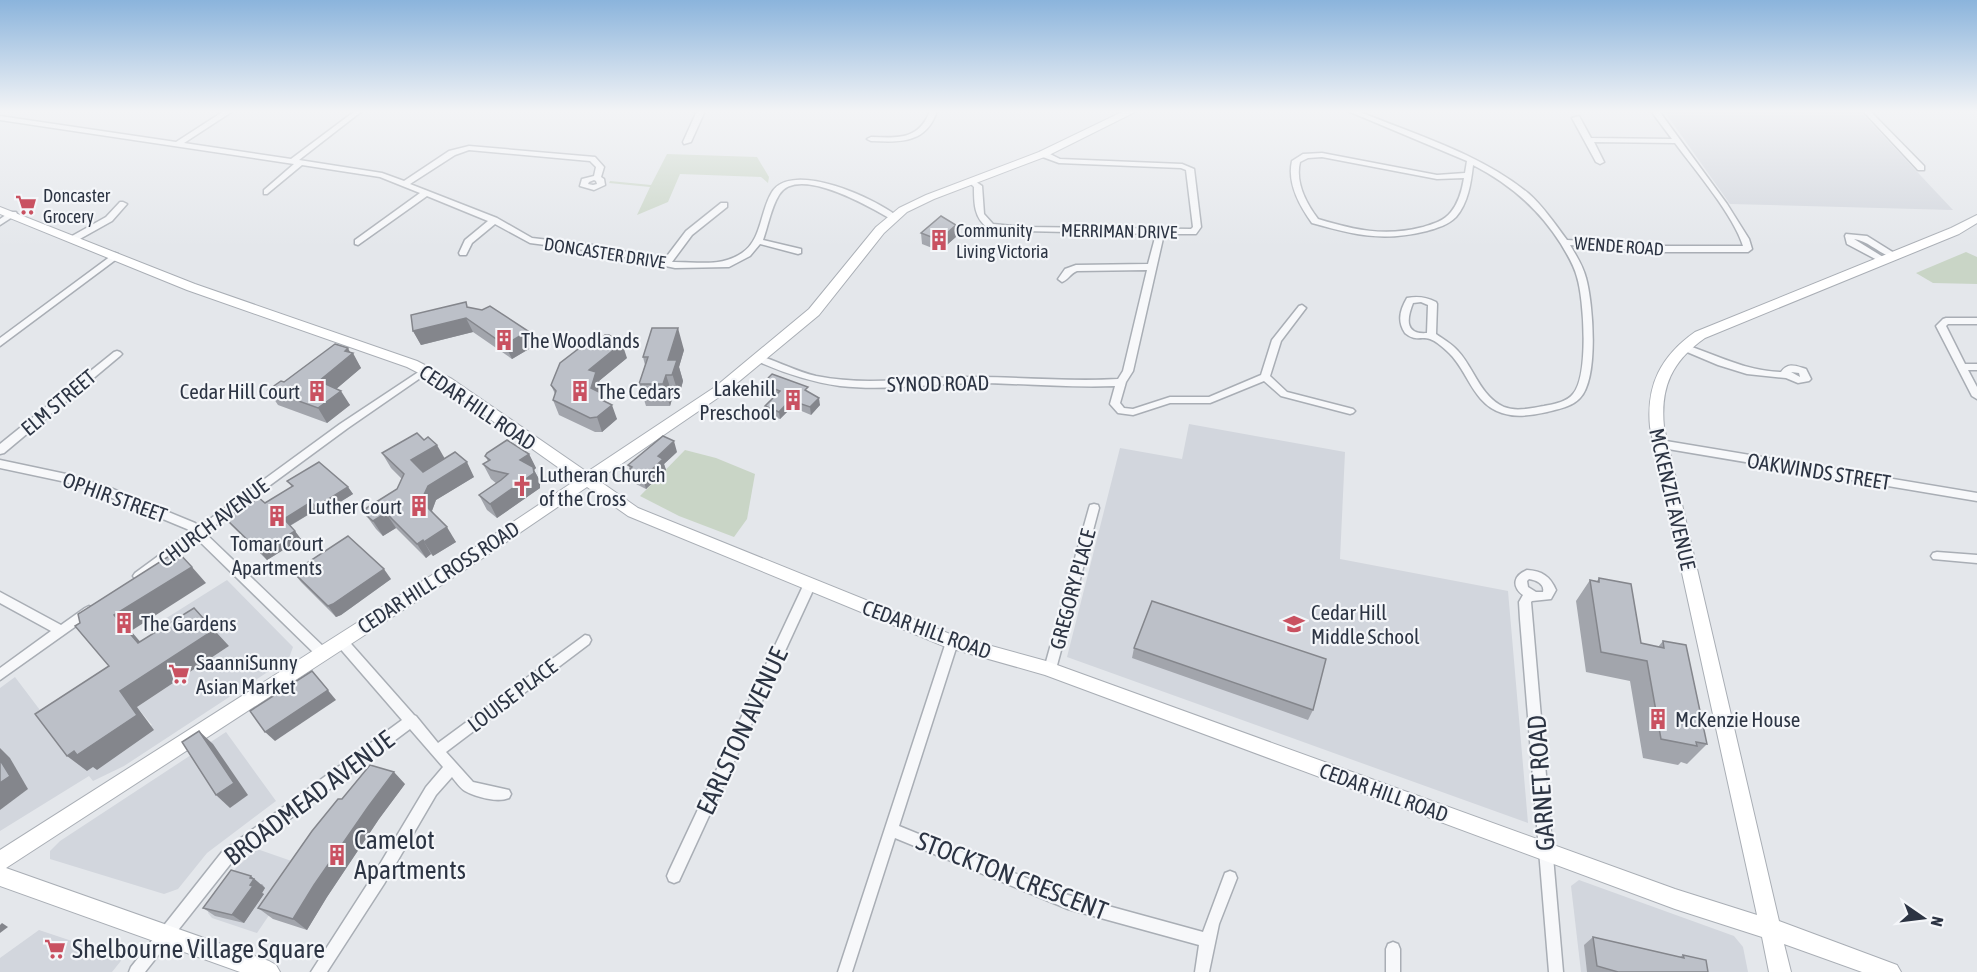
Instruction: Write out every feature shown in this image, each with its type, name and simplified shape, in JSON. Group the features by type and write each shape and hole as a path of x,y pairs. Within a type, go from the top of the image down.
{"main road":[{"name":"CEDAR HILL CROSS ROAD","path":"0,861 471,558 720,390 814,312 880,230 894,217 922,201 1037,156"},
{"name":"CEDAR HILL ROAD","path":"0,210 75,238 191,287 426,370 463,393 584,480 633,512 809,586 952,642 1050,669 1675,899 1890,972"},
{"name":"MCKENZIE AVENUE","path":"1780,972 1660,444 1655,417 1657,389 1664,370 1683,346 1710,330 1955,231 1977,218"},
{"path":"0,876 269,972"}],"street":[{"name":"DONCASTER DRIVE","path":"267,156 382,175 494,220 530,240 600,249 666,264 698,267 726,264 747,254 758,241"},
{"path":"267,192 303,156"},
{"path":"406,183 447,156"},
{"path":"562,156 592,159 600,166 597,178"},
{"name":"MERRIMAN DRIVE","path":"972,181 978,186 980,215 991,226 1160,233 1193,232 1197,226 1190,169 1182,166 1059,161 1048,156"},
{"path":"1305,156 1296,161 1293,168 1299,190 1315,221 1371,236 1405,234 1449,220 1462,201 1470,162"},
{"path":"1329,156 1437,177 1468,175"},
{"name":"WENDE ROAD","path":"1457,156 1500,177 1526,196 1564,242 1662,249 1748,249 1746,238 1688,156"},
{"path":"1597,156 1600,162"},
{"path":"1910,156 1921,168"},
{"path":"798,251 758,241 777,192 794,184 813,183 833,187 894,217"},
{"path":"358,242 426,193"},
{"path":"75,238 109,219 123,204"},
{"path":"666,264 689,233 724,206"},
{"path":"0,223 13,214"},
{"path":"463,253 468,242 494,220"},
{"path":"1160,233 1150,267 1128,371 1121,382 1115,404 1121,411 1133,412 1170,400 1210,400 1265,377 1277,340 1302,308"},
{"path":"1431,336 1433,304 1422,298 1410,300 1403,326 1406,330 1417,336 1431,336 1450,348 1487,400 1497,408 1509,412 1526,412 1564,405 1579,394 1584,382 1586,318 1582,281 1577,264 1564,242"},
{"path":"0,343 115,255"},
{"path":"1062,279 1068,271 1076,268 1150,267"},
{"path":"1977,321 1946,321 1941,326 1977,396"},
{"path":"1683,346 1739,370 1787,375"},
{"name":"ELM STREET","path":"0,450 117,354"},
{"name":"SYNOD ROAD","path":"760,359 814,380 852,385 975,380 1094,384 1121,382"},
{"path":"1962,367 1977,368"},
{"name":"CHURCH AVENUE","path":"126,585 198,531 426,370"},
{"path":"1265,377 1284,394 1350,411"},
{"name":"OAKWINDS STREET","path":"1660,444 1977,497"},
{"name":"OPHIR STREET","path":"0,464 66,478 104,490 171,517 198,531 322,653"},
{"name":"GREGORY PLACE","path":"1050,669 1094,508"},
{"path":"1937,556 1977,559"},
{"name":"EARLSTON AVENUE","path":"674,876 809,586"},
{"name":"GARNET ROAD","path":"1529,595 1525,602 1526,619 1556,972"},
{"path":"0,597 61,631"},
{"path":"0,675 98,605"},
{"path":"341,640 468,786 481,792 504,794"},
{"name":"LOUISE PLACE","path":"438,750 585,640"},
{"path":"845,972 952,642"},
{"name":"BROADMEAD AVENUE","path":"136,972 218,867 235,850 411,720"},
{"path":"318,972 379,879 431,791 452,766"},
{"name":"STOCKTON CRESCENT","path":"892,830 1068,902 1206,940"},
{"path":"1202,972 1206,940 1214,914 1230,878"},
{"path":"1393,949 1393,972"}],"shaded area":[{"path":"1696,156 1903,156 1953,210 1730,204"},
{"name":"Cedar Hill Middle School","path":"1189,424 1345,452 1340,559 1508,591 1528,823 1067,657 1120,448 1182,459"},
{"path":"227,580 293,647 289,658 124,766 93,781 89,776 0,831 0,688 15,677 52,726 167,649 149,629","holes":["209,624 229,646 137,707 152,725 87,770 169,650"]},
{"path":"226,732 276,801 207,853 178,889 164,894 50,859 50,851 60,841"},
{"path":"257,849 303,865 257,933 212,918 208,913 211,903 236,868"},
{"path":"1579,880 1734,936 1743,947 1748,972 1581,972 1571,886"},
{"name":"Shelbourne Village Square","path":"39,930 124,957 112,972 0,972 0,958"}],"green space":[{"path":"666,156 757,157 769,177 768,183 761,177 680,174 668,202 637,215 650,187 609,183 610,181 651,185"},
{"path":"1966,252 1977,257 1977,284 1933,283 1916,273"},
{"path":"685,450 716,458 755,474 747,519 734,537 679,516 640,496"}],"building":[{"path":"941,216 956,225 939,240 921,233"},
{"path":"466,302 467,307 482,310 490,306 528,331 505,345 466,318 413,331 411,315"},
{"path":"652,328 678,328 668,360 677,360 672,375 666,375 663,384 639,384 648,357 643,357"},
{"path":"605,335 622,343 589,370 596,372 591,388 601,393 600,399 612,405 597,417 590,418 553,400 556,391 551,385 560,363 586,343 594,343"},
{"path":"335,344 348,348 345,351 353,353 319,381 341,391 318,408 268,390 281,381 284,382"},
{"path":"772,374 808,387 805,390 819,398 810,407 790,400 779,412 765,406 780,391 762,384"},
{"path":"417,433 424,440 428,437 437,445 411,460 423,472 455,452 467,462 428,486 421,501 447,527 417,544 386,513 373,521 366,515 369,513 365,509 397,489 404,474 382,453"},
{"path":"663,436 674,441 658,456 663,459 643,478 628,471 632,467 628,465"},
{"path":"507,440 529,454 520,460 533,467 534,473 490,504 479,495 508,474 491,470 483,464 490,460 485,456"},
{"name":"Tomar Court Apartments","path":"319,462 348,487 316,507 311,502 284,519 295,531 261,553 225,518 259,498 265,503 293,486 287,481"},
{"path":"348,536 384,569 328,606 293,572"},
{"path":"177,551 192,567 114,615 138,643 194,608 214,630 120,691 137,715 77,755 74,751 67,756 35,714 109,666 75,626 80,623 78,614"},
{"path":"1599,578 1631,584 1641,643 1664,648 1663,641 1686,645 1707,744 1696,742 1697,746 1661,739 1647,661 1601,652 1590,580 1599,582"},
{"name":"Cedar Hill Middle School","path":"1152,601 1326,659 1313,710 1134,648"},
{"path":"312,671 328,690 265,732 250,711"},
{"path":"199,731 234,783 216,795 182,742"},
{"path":"0,760 10,776 0,783"},
{"path":"370,765 394,772 314,885 293,919 258,908 312,831"},
{"path":"231,870 254,879 250,885 253,886 232,915 203,908"},
{"path":"1593,937 1684,958 1683,955 1706,960 1708,972 1618,972 1597,966"}],"place":[{"name":"Doncaster Grocery","path":"26,205"},
{"name":"Community Living Victoria","path":"939,240"},
{"name":"The Woodlands","path":"504,340"},
{"name":"Cedar Hill Court","path":"317,391"},
{"name":"The Cedars","path":"580,391"},
{"name":"Lakehill Preschool","path":"793,400"},
{"name":"Lutheran Church of the Cross","path":"522,486"},
{"name":"Luther Court","path":"419,506"},
{"name":"Tomar Court Apartments","path":"277,516"},
{"name":"The Gardens","path":"124,623"},
{"name":"Cedar Hill Middle School","path":"1294,624"},
{"name":"SaanniSunny Asian Market","path":"179,674"},
{"name":"McKenzie House","path":"1658,719"},
{"name":"Camelot Apartments","path":"337,855"},
{"name":"Shelbourne Village Square","path":"55,949"}]}
